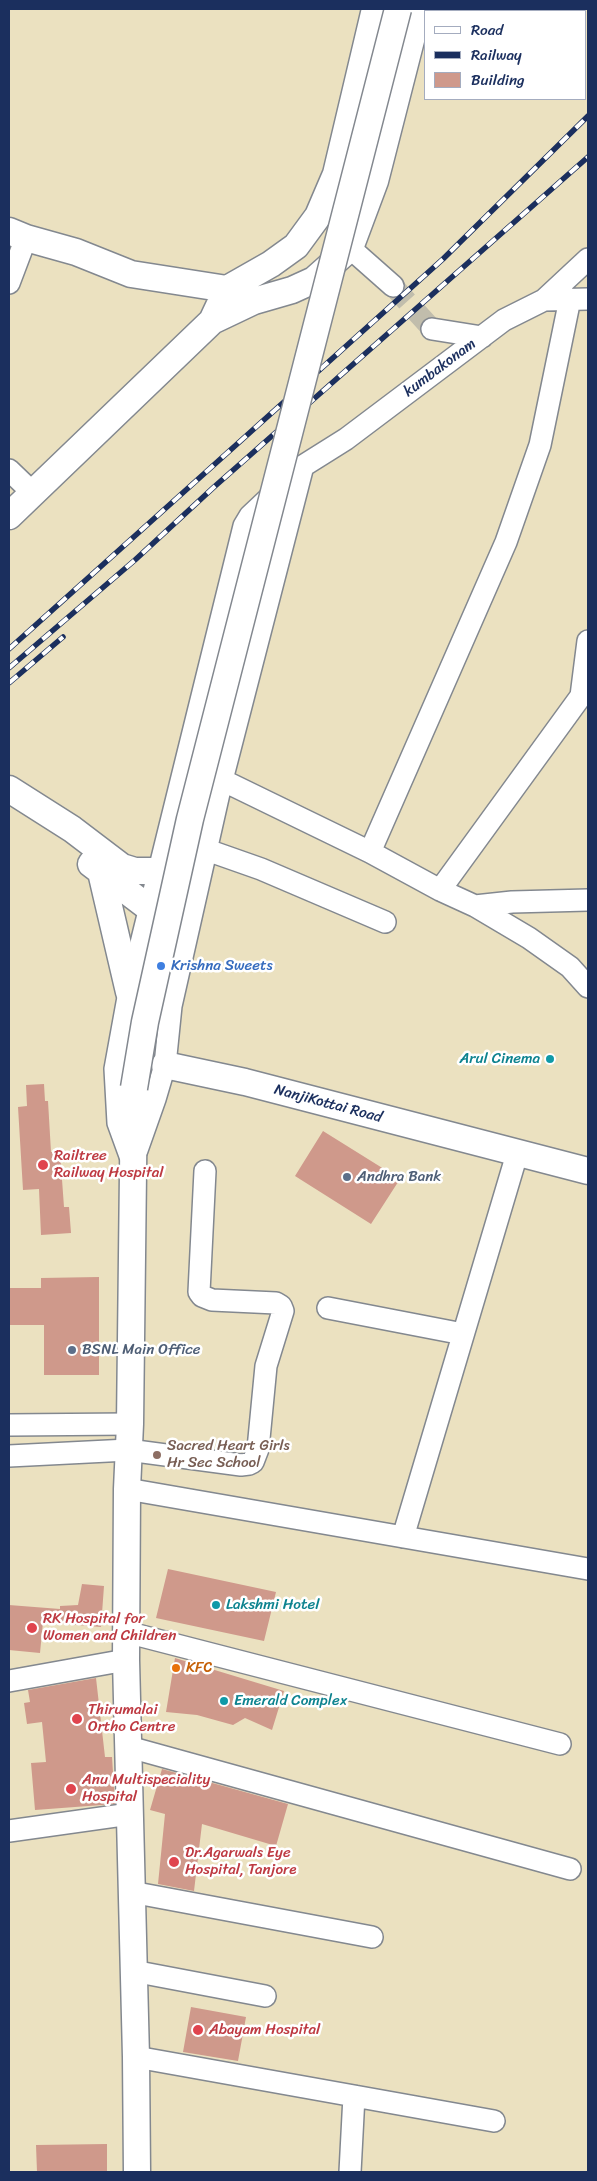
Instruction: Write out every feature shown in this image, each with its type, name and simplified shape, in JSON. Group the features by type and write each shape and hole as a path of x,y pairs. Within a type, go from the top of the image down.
{"main road":[{"path":"9,516 34,494 212,320 227,289 271,264 296,246 318,216 336,174 376,9"},
{"path":"137,2172 126,1660 134,1088 145,1022 190,819 398,9"},
{"path":"212,320 254,301 292,290 314,280 350,248 375,182 419,9"},
{"path":"17,235 76,252 132,274 227,289"},
{"path":"9,789 72,829 122,867 135,872 158,871"},
{"path":"9,806 41,825 149,908"},
{"path":"101,872 129,992"},
{"name":"NanjiKottai Road","path":"165,1065 245,1082 588,1171"}],"street":[{"path":"9,283 17,235"},
{"path":"350,248 393,286"},
{"path":"544,300 588,259"},
{"path":"370,852 506,542 540,444 579,299"},
{"name":"kumbakonam","path":"132,1161 118,1123 115,1069 129,992 244,526 250,516 303,466 346,439 504,320 544,300 579,299"},
{"path":"432,329 482,337"},
{"path":"132,1161 155,1099 165,1065 171,1006 222,780 284,531 303,466"},
{"path":"9,470 34,494"},
{"path":"440,890 582,696 588,641"},
{"path":"183,770 222,780 370,852 440,890 475,906 537,944 570,967 588,987"},
{"path":"207,850 260,869 385,922"},
{"path":"475,906 512,902 588,900"},
{"path":"403,1537 517,1154"},
{"path":"9,1456 128,1450 241,1465 254,1462 257,1455 266,1366 283,1310 276,1303 206,1299 199,1292 205,1171"},
{"path":"328,1308 463,1334"},
{"path":"9,1425 130,1424"},
{"path":"127,1489 588,1569"},
{"path":"126,1632 560,1744"},
{"path":"9,1681 126,1660"},
{"path":"129,1747 570,1869"},
{"path":"9,1831 130,1814"},
{"path":"131,1892 372,1936"},
{"path":"133,1971 265,1996"},
{"path":"136,2056 494,2121"},
{"path":"350,2172 354,2096"}],"building":[{"path":"44,1084 45,1101 48,1101 51,1152 60,1152 64,1207 69,1207 71,1233 41,1235 39,1189 23,1190 18,1107 27,1106 26,1085"},
{"name":"Andhra Bank","path":"323,1131 400,1179 371,1224 295,1176"},
{"name":"BSNL Main Office","path":"99,1277 99,1375 44,1375 44,1325 9,1325 9,1288 41,1288 41,1278"},
{"name":"Lakshmi Hotel","path":"168,1569 276,1592 264,1641 156,1618"},
{"path":"82,1584 104,1586 101,1627 43,1622 40,1653 9,1650 9,1605 60,1609 60,1606 78,1605"},
{"name":"Emerald Complex","path":"175,1658 284,1691 272,1730 245,1718 233,1725 197,1715 166,1712"},
{"path":"96,1678 105,1757 112,1757 115,1804 35,1810 31,1763 46,1762 42,1722 27,1724 24,1703 30,1702 28,1690"},
{"path":"162,1769 288,1804 276,1846 202,1824 194,1891 158,1884 165,1814 150,1810"},
{"path":"191,2007 246,2017 238,2061 183,2052"},
{"path":"107,2144 107,2172 37,2172 36,2145"}],"tunnel":[{"path":"393,286 432,329"}],"railway":[{"path":"9,649 443,259 588,116"},
{"path":"9,668 135,560 214,487 588,157"},
{"path":"9,683 63,637"}],"place":[{"name":"Krishna Sweets","path":"161,966"},
{"name":"Arul Cinema","path":"550,1059"},
{"name":"Railtree Railway Hospital","path":"43,1165"},
{"name":"Andhra Bank","path":"347,1177"},
{"name":"BSNL Main Office","path":"72,1350"},
{"name":"Sacred Heart Girls Hr Sec School","path":"157,1455"},
{"name":"Lakshmi Hotel","path":"216,1605"},
{"name":"RK Hospital for Women and Children","path":"32,1628"},
{"name":"KFC","path":"176,1668"},
{"name":"Emerald Complex","path":"224,1701"},
{"name":"Thirumalai Ortho Centre","path":"77,1719"},
{"name":"Anu Multispeciality Hospital","path":"71,1789"},
{"name":"Dr.Agarwals Eye Hospital, Tanjore","path":"174,1862"},
{"name":"Abayam Hospital","path":"198,2030"}]}
